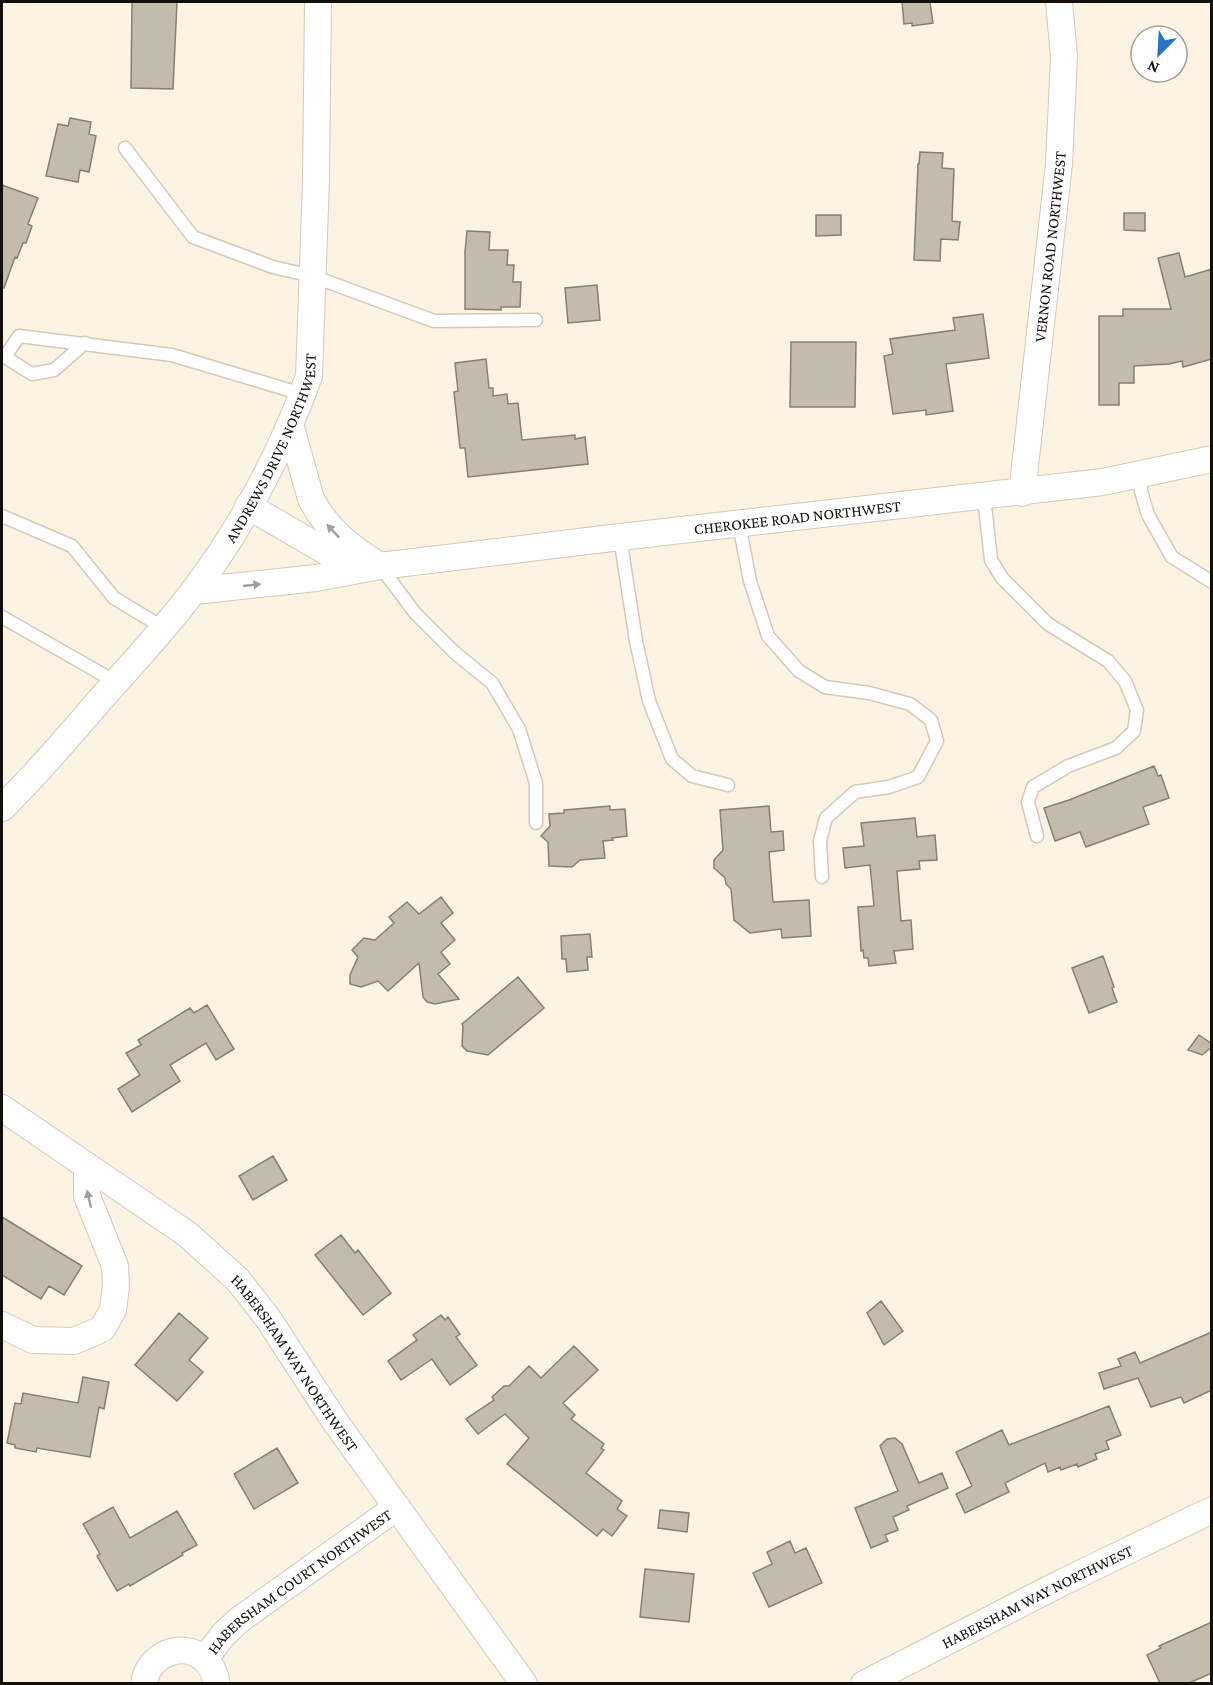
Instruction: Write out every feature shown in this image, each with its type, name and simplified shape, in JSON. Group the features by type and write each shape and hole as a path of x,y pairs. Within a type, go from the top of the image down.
{"street":[{"name":"ANDREWS DRIVE NORTHWEST","path":"2,806 28,783 194,591 244,514 303,394 309,376 318,2"},
{"name":"VERNON ROAD NORTHWEST","path":"1022,493 1059,164 1064,56 1059,2"},
{"path":"290,424 311,499 339,537 357,570"},
{"name":"CHEROKEE ROAD NORTHWEST","path":"194,591 620,537 1022,493 1103,482 1212,459"},
{"path":"244,514 357,570"},
{"name":"HABERSHAM WAY NORTHWEST","path":"2,1108 187,1234 238,1280 267,1317 334,1420 524,1683"},
{"path":"2,1325 33,1340 74,1341 102,1329 112,1310 116,1286 115,1266 87,1196 87,1166"},
{"name":"HABERSHAM COURT NORTHWEST","path":"205,1659 239,1620 397,1507"},
{"name":"HABERSHAM WAY NORTHWEST","path":"864,1683 1063,1582 1212,1510"},
{"name":"HABERSHAM COURT NORTHWEST","path":"144,1683 152,1664 163,1654 177,1650 192,1652 205,1659 214,1671 217,1683"}],"lane":[{"path":"125,148 193,237 273,267 312,276 434,321 536,320"},
{"path":"85,343 54,370 32,374 4,357 19,336 85,343 172,355 303,394"},
{"path":"1140,474 1141,491 1148,515 1172,557 1212,582"},
{"path":"984,497 991,560 1002,578 1048,624 1108,661 1125,681 1137,710 1134,732 1116,748 1068,766 1033,787 1028,802 1037,836"},
{"path":"2,516 72,546 114,598 164,628"},
{"path":"739,524 750,581 768,636 799,671 825,687 869,693 910,704 931,720 936,741 918,777 889,787 855,792 826,818 820,841 822,877"},
{"path":"620,537 636,642 649,701 672,759 692,776 728,785"},
{"path":"357,570 415,613 454,652 492,683 519,729 536,783 536,823"},
{"path":"2,617 116,682"}],"building":[{"path":"132,2 177,2 173,89 131,88"},
{"path":"902,2 930,2 933,23 912,26 912,23 904,24"},
{"path":"70,118 91,122 89,134 96,136 89,172 80,170 78,182 46,176 58,124 68,126"},
{"path":"920,152 943,153 942,168 954,169 952,221 960,222 958,240 941,239 940,261 914,260"},
{"path":"2,185 38,198 28,224 32,226 26,243 23,243 17,258 15,257 4,288 2,288"},
{"path":"1124,213 1145,213 1145,231 1124,230"},
{"path":"816,215 841,215 841,235 816,236"},
{"path":"467,231 490,232 489,250 508,250 507,265 514,265 513,282 521,282 520,307 501,307 501,310 465,309"},
{"path":"1179,253 1185,277 1212,269 1212,359 1183,367 1182,361 1134,366 1134,383 1119,383 1119,405 1099,405 1099,316 1123,316 1123,309 1171,309 1158,258"},
{"path":"597,285 600,320 568,323 565,288"},
{"path":"983,314 989,358 946,364 953,411 926,415 926,410 893,414 884,356 893,354 890,339 955,330 953,318"},
{"path":"791,342 856,342 855,407 790,407"},
{"path":"486,359 489,388 493,388 493,396 507,394 508,404 518,403 522,440 575,435 575,439 585,437 588,464 468,477 465,448 460,448 454,392 458,391 455,363"},
{"path":"1154,766 1158,776 1161,775 1169,798 1143,807 1149,824 1086,847 1080,832 1055,841 1044,808"},
{"path":"610,806 610,810 625,809 627,836 603,841 605,858 580,860 572,867 549,866 548,842 541,836 550,826 549,814 564,813 564,810"},
{"path":"769,806 771,832 783,831 784,850 769,852 773,902 809,900 811,936 782,938 781,929 750,933 734,920 731,889 726,884 725,878 714,868 714,860 723,850 720,810"},
{"path":"915,818 917,837 935,835 937,860 919,861 920,869 897,871 901,921 911,920 913,949 894,951 896,963 869,966 868,958 864,958 863,950 861,951 858,907 874,906 870,865 845,868 843,848 864,846 861,823"},
{"path":"441,897 453,913 441,923 455,940 441,952 450,964 438,974 459,999 435,1004 427,1002 423,997 419,963 388,991 378,981 361,987 350,984 350,975 358,957 352,950 364,938 375,940 394,923 389,917 407,902 419,914"},
{"path":"590,934 592,957 587,957 588,970 567,972 566,959 562,959 561,936"},
{"path":"1103,956 1117,1002 1089,1013 1072,968"},
{"path":"518,977 544,1008 488,1055 467,1051 462,1046 462,1024"},
{"path":"207,1005 234,1049 216,1060 206,1043 170,1065 180,1081 132,1112 118,1089 140,1075 126,1053 141,1045 138,1040 190,1008 194,1013"},
{"path":"1199,1035 1212,1044 1212,1047 1202,1055 1188,1050"},
{"path":"273,1156 287,1180 253,1200 239,1176"},
{"path":"2,1217 82,1266 64,1295 49,1286 41,1299 2,1275"},
{"path":"341,1235 355,1253 358,1250 391,1293 363,1315 315,1255"},
{"path":"881,1301 903,1331 884,1345 867,1313"},
{"path":"179,1313 208,1338 189,1360 203,1372 177,1401 135,1365"},
{"path":"441,1315 445,1320 448,1317 460,1334 456,1337 477,1365 450,1385 432,1359 401,1380 388,1361 417,1340 413,1335"},
{"path":"1212,1332 1212,1390 1184,1403 1181,1397 1151,1407 1138,1378 1104,1389 1099,1373 1121,1366 1118,1359 1135,1352 1140,1363"},
{"path":"574,1346 598,1370 563,1403 575,1415 571,1419 604,1444 601,1448 604,1450 586,1473 622,1501 617,1509 627,1516 612,1536 603,1529 597,1536 507,1464 529,1438 505,1414 478,1434 466,1419 494,1400 492,1397 504,1386 509,1386 529,1366 541,1378"},
{"path":"83,1377 109,1382 104,1409 99,1407 90,1457 37,1448 36,1452 15,1448 15,1445 7,1443 15,1403 21,1404 23,1393 78,1403"},
{"path":"1109,1406 1121,1435 1106,1441 1109,1449 1095,1454 1097,1459 1078,1467 1077,1464 1048,1472 1045,1463 1005,1483 1009,1492 965,1513 956,1494 972,1486 956,1452 1002,1430 1009,1445"},
{"path":"895,1438 902,1444 919,1483 942,1473 948,1488 907,1506 909,1510 893,1517 898,1530 885,1535 888,1541 871,1548 855,1508 898,1491 880,1446 887,1439"},
{"path":"277,1448 298,1483 254,1509 234,1474"},
{"path":"113,1507 130,1538 177,1511 197,1545 130,1586 129,1584 117,1591 97,1556 100,1554 83,1524"},
{"path":"660,1510 689,1513 687,1532 658,1528"},
{"path":"790,1541 795,1553 806,1548 822,1583 769,1607 753,1573 772,1564 767,1552"},
{"path":"645,1569 694,1574 689,1622 640,1617"},
{"path":"1212,1622 1212,1673 1189,1683 1160,1683 1147,1655 1161,1648 1159,1646"}]}
